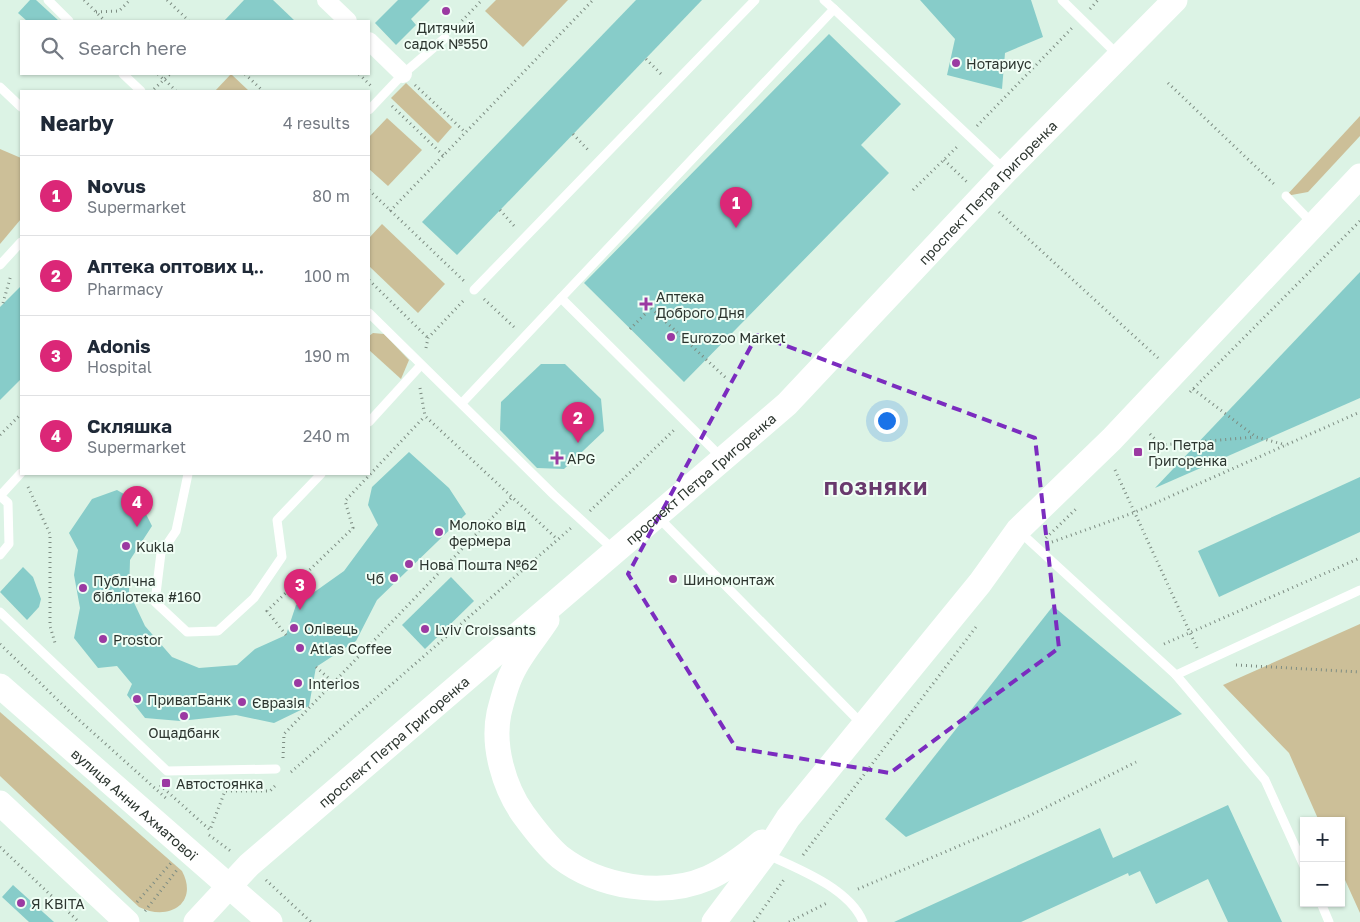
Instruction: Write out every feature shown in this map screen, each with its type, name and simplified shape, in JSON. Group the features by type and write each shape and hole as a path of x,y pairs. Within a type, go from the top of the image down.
{"main road":[{"name":"проспект Петра Григоренка","path":"196,922 249,865 614,550 724,460 787,404 1006,171 1175,0"},
{"path":"714,922 765,854 786,822 980,583 1018,530 1112,439 1360,176"},
{"path":"566,593 512,673 499,715 499,758 512,797 537,833 560,857 587,874 638,888 670,887 707,879 736,863 786,822"},
{"name":"вулиця Анни Ахматової","path":"0,686 270,922"},
{"path":"0,803 131,919"}],"street":[{"path":"326,0 347,20"},
{"path":"370,42 403,74"}],"lane":[{"path":"48,0 68,20"},
{"path":"474,290 755,0"},
{"path":"824,0 1006,171"},
{"path":"1062,0 1120,56"},
{"path":"462,403 834,9"},
{"path":"370,109 403,74 445,38"},
{"path":"124,75 137,90"},
{"path":"0,87 20,106"},
{"path":"1286,196 1314,226"},
{"path":"0,265 20,243"},
{"path":"561,298 724,460"},
{"path":"370,317 614,550"},
{"path":"370,421 421,365"},
{"path":"0,555 9,544 8,502 0,496 20,474"},
{"path":"188,475 176,530 161,553 155,602 187,632 218,631 254,598 282,557 277,520 319,475"},
{"path":"656,516 864,726"},
{"path":"1018,530 1176,675 1265,780 1302,862"},
{"path":"1176,675 1360,590"},
{"path":"0,612 167,771 276,769"},
{"path":"765,854 794,867 844,895 858,909 863,922"},
{"path":"1323,907 1329,922"}],"path":[{"path":"84,0 104,20"},
{"path":"96,12 119,11 130,0"},
{"path":"167,0 188,20"},
{"path":"171,4 176,0"},
{"path":"445,38 482,0"},
{"path":"390,211 593,0"},
{"path":"913,190 968,136 1098,0"},
{"path":"646,59 672,86"},
{"path":"403,74 466,133"},
{"path":"159,75 175,90"},
{"path":"153,90 169,75"},
{"path":"246,75 262,90"},
{"path":"360,75 444,156"},
{"path":"1168,83 1286,196"},
{"path":"574,134 599,161"},
{"path":"944,160 1174,373 1256,437"},
{"path":"370,191 524,336"},
{"path":"500,210 525,238"},
{"path":"1187,396 1360,221"},
{"path":"3,303 13,268"},
{"path":"370,281 428,338"},
{"path":"630,329 651,308 726,378"},
{"path":"1037,548 1133,513 1360,412"},
{"path":"0,434 20,415"},
{"path":"370,474 425,416"},
{"path":"290,773 582,519 685,420"},
{"path":"1144,440 1156,428"},
{"path":"1150,434 1161,444 1256,437 1286,445"},
{"path":"1120,466 1114,472 1190,631 1202,662 1360,672"},
{"path":"286,635 267,611 353,528 345,501 369,475"},
{"path":"26,484 50,534 50,626 74,706 69,711"},
{"path":"283,761 284,734 513,496"},
{"path":"1037,548 1079,506"},
{"path":"1150,650 1360,558"},
{"path":"754,922 978,626"},
{"path":"0,644 69,711 200,828 249,865 311,922"},
{"path":"316,667 334,683"},
{"path":"789,922 844,895 1027,817 1136,762"},
{"path":"210,830 225,791 270,790 282,779"},
{"path":"0,847 80,922"},
{"path":"131,919 188,849"},
{"path":"131,919 188,849"}],"highlighted area":[{"path":"757,335 1035,438 1059,648 890,773 736,748 628,574"}],"shaded area":[{"path":"496,0 568,0 523,47 485,11"},
{"path":"232,75 248,90 216,90"},
{"path":"406,83 452,127 438,143 391,98"},
{"path":"1360,116 1360,136 1308,192 1286,196"},
{"path":"387,118 422,150 388,186 370,170 370,136"},
{"path":"0,149 20,158 20,220 0,244"},
{"path":"382,224 445,284 418,313 370,267 370,237"},
{"path":"373,333 384,334 409,360 401,379 370,351 370,335"},
{"path":"1360,624 1360,913 1345,880 1345,817 1317,817 1289,753 1223,685"},
{"path":"0,712 182,871 187,892 184,900 178,907 170,911 161,912 139,907 0,776"}],"building":[{"path":"30,0 36,0 58,20 26,20 18,13"},
{"path":"244,0 273,0 294,20 225,20"},
{"path":"398,0 430,0 411,19 416,25 396,45 375,23"},
{"path":"636,0 702,0 457,255 422,222"},
{"path":"920,0 1031,0 1043,37 1005,53 1002,89 947,75 955,39"},
{"path":"829,34 901,104 861,145 889,173 684,382 584,283"},
{"path":"1360,272 1360,398 1155,488"},
{"path":"20,287 20,380 0,400 0,307"},
{"path":"541,364 565,364 601,399 604,431 564,469 537,468 500,430 501,402"},
{"path":"409,452 449,488 466,514 377,600 356,641 316,667 309,706 274,723 236,715 180,721 145,718 127,695 132,684 117,666 98,668 74,638 80,608 74,575 78,550 69,533 92,499 117,490 141,504 152,526 130,560 129,592 145,626 172,657 199,668 237,665 255,649 286,635 296,605 344,571 378,525 368,505 372,487"},
{"path":"1360,477 1360,532 1219,597 1198,551"},
{"path":"23,567 33,577 41,599 39,607 27,620 0,592"},
{"path":"451,577 474,601 425,649 402,625"},
{"path":"1053,606 1182,714 906,837 885,819"},
{"path":"1228,805 1282,922 1228,922 1208,879 1156,904 1140,871 1129,876 1128,873 1021,922 894,922 1100,828 1113,858"},
{"name":"Я КВІТА","path":"13,885 54,922 29,922 2,897"}],"place":[{"name":"Дитячий садок №550","path":"446,11"},
{"name":"Нотариус","path":"956,63"},
{"name":"Novus","path":"736,228"},
{"name":"Аптека Доброго Дня","path":"646,304"},
{"name":"Eurozoo Market","path":"671,337"},
{"name":"Аптека оптових ц‥","path":"578,443"},
{"name":"пр. Петра Григоренка","path":"1138,452"},
{"name":"APG","path":"557,458"},
{"name":"Скляшка","path":"137,527"},
{"name":"Молоко від фермера","path":"439,532"},
{"name":"Kukla","path":"126,546"},
{"name":"Нова Пошта №62","path":"409,564"},
{"name":"Чб","path":"394,578"},
{"name":"Шиномонтаж","path":"673,579"},
{"name":"Публічна бібліотека #160","path":"83,588"},
{"name":"Adonis","path":"300,610"},
{"name":"Олівець","path":"294,628"},
{"name":"Lviv Croissants","path":"425,629"},
{"name":"Prostor","path":"103,639"},
{"name":"Atlas Coffee","path":"300,648"},
{"name":"Interios","path":"298,683"},
{"name":"ПриватБанк","path":"137,699"},
{"name":"Євразія","path":"242,702"},
{"name":"Ощадбанк","path":"184,716"},
{"name":"Автостоянка","path":"166,783"},
{"name":"Я КВІТА","path":"21,903"}],"district":[{"name":"ПОЗНЯКИ","path":"876,487"}]}
